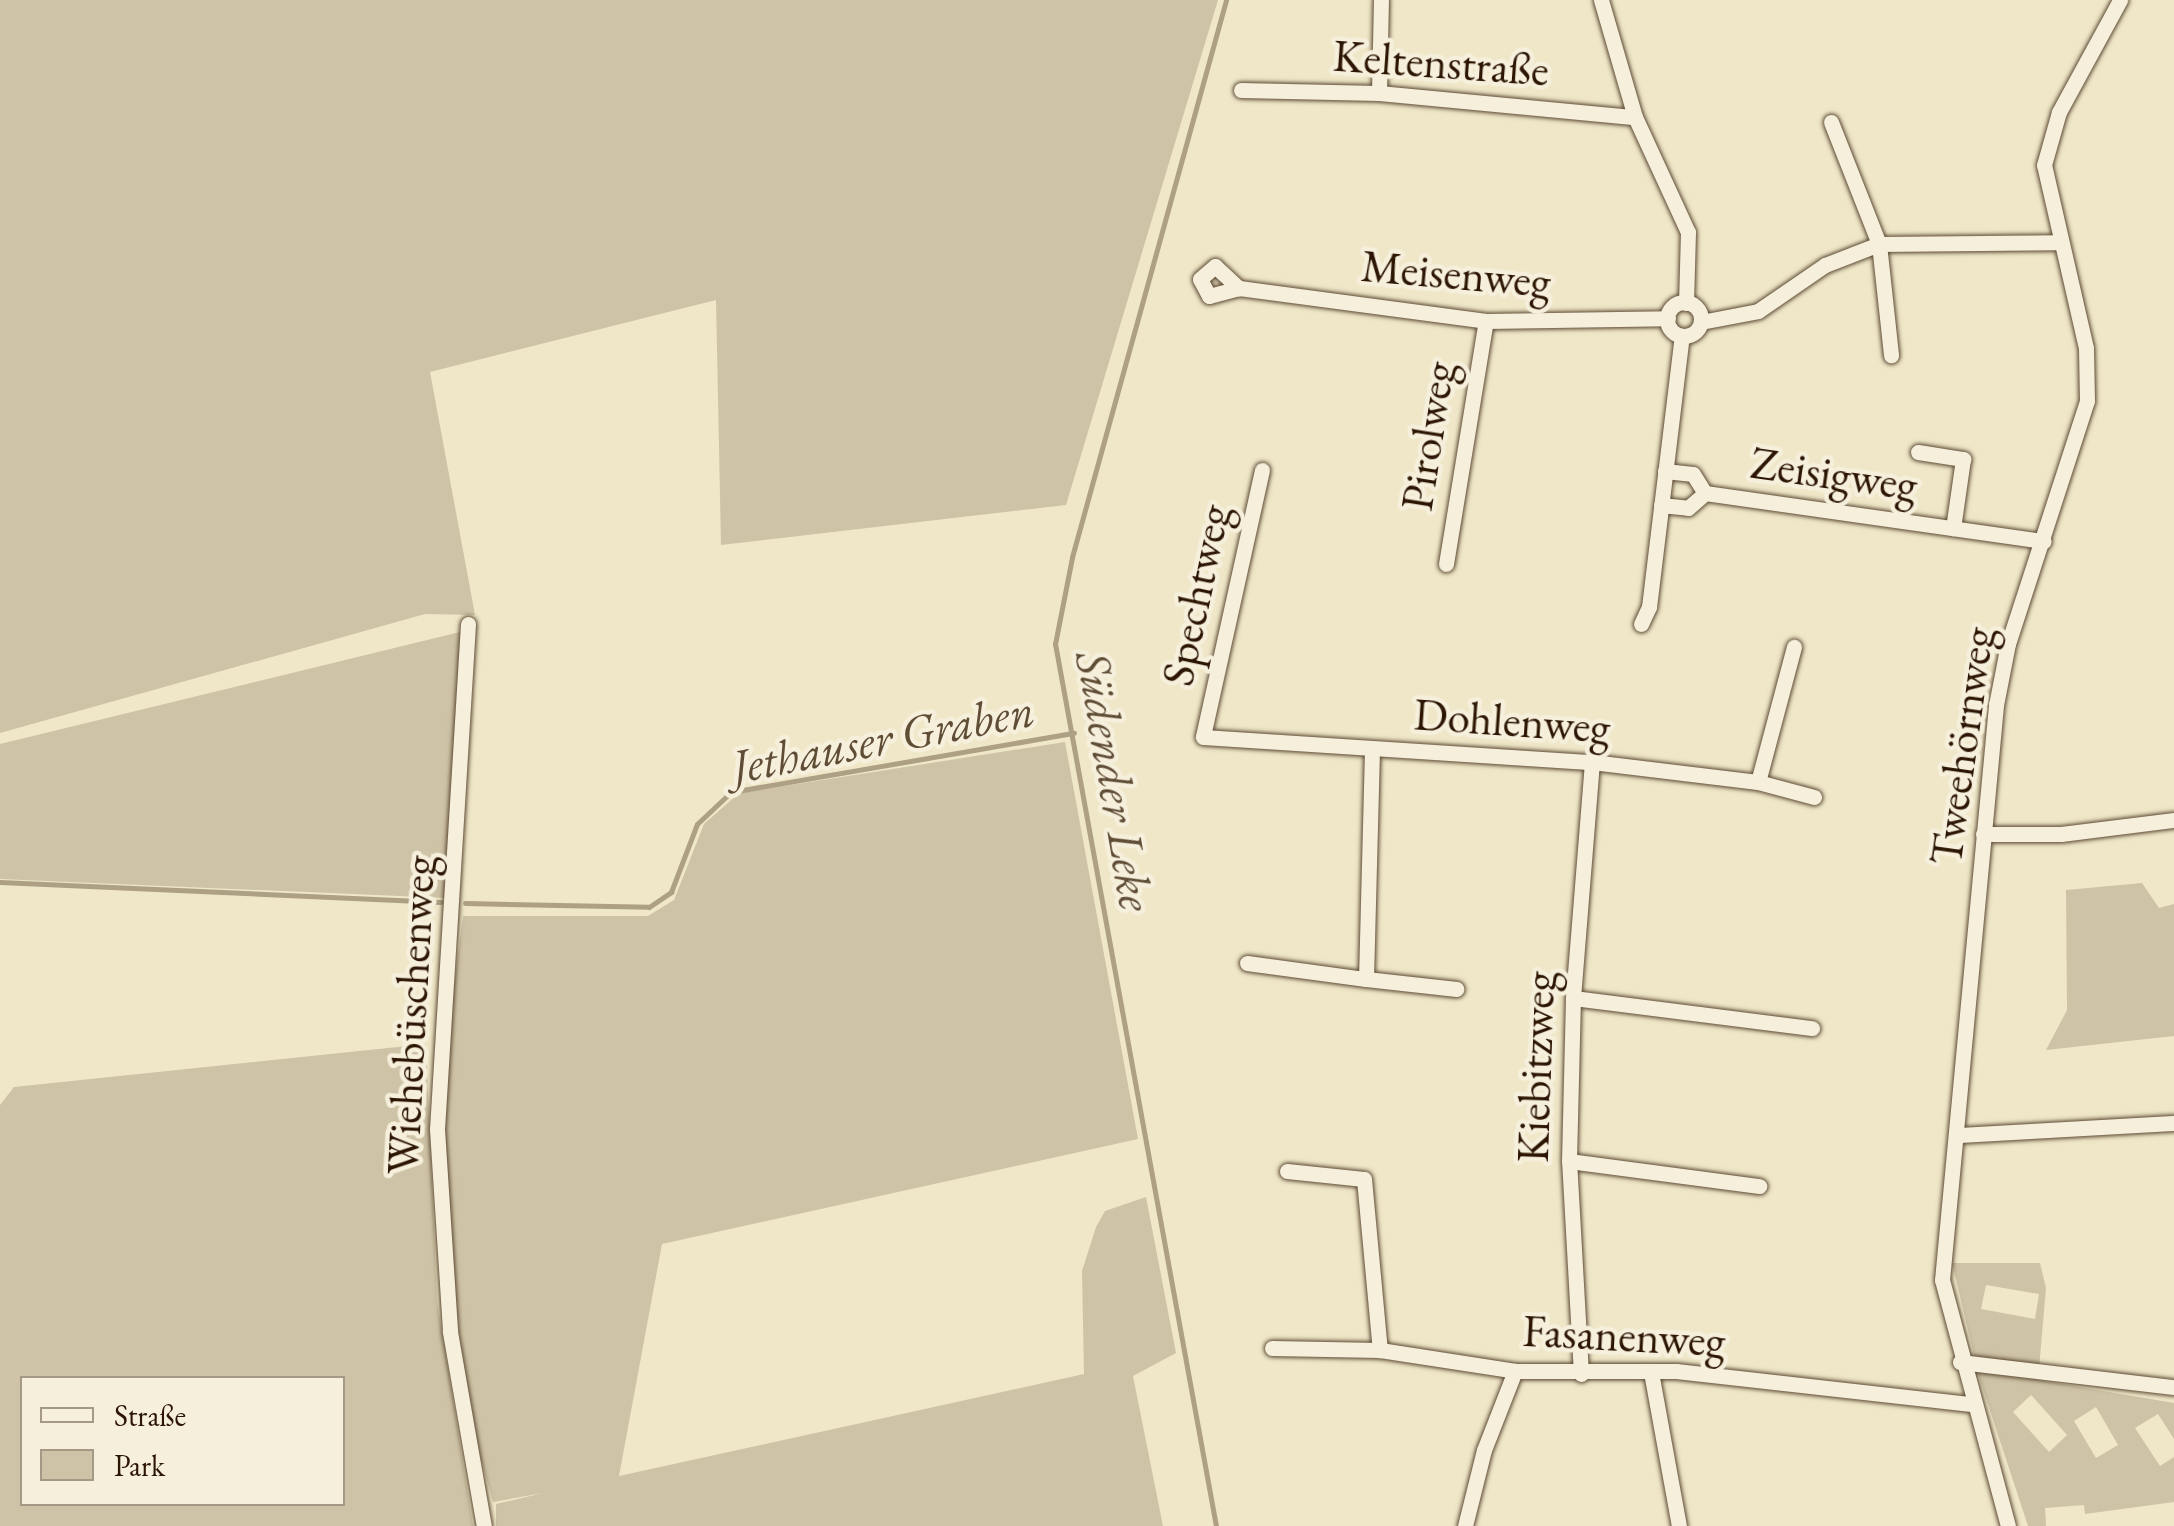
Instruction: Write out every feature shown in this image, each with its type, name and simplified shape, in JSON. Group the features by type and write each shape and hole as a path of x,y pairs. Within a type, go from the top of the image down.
{"street":[{"path":"1379,92 1381,0"},
{"path":"1601,0 1635,116 1688,232 1686,302 1668,318 1682,336 1649,607 1640,624"},
{"name":"Tweehörnweg","path":"2008,1526 1971,1404 1942,1280 2000,678 2087,401 2086,348 2057,242 2045,179 2048,138 2120,0"},
{"name":"Keltenstraße","path":"1241,90 1379,92 1635,116"},
{"path":"1831,122 1880,244 1892,356"},
{"path":"1682,336 1701,322 1758,311 1825,265 1880,244 2057,242"},
{"name":"Meisenweg","path":"1240,288 1486,320 1668,318"},
{"path":"1686,302 1698,309 1701,322"},
{"name":"Pirolweg","path":"1446,564 1486,320"},
{"name":"Zeisigweg","path":"1918,452 1963,460 1953,528"},
{"name":"Spechtweg","path":"1203,737 1262,470"},
{"name":"Zeisigweg","path":"1665,470 1693,474 1705,493"},
{"name":"Zeisigweg","path":"1661,505 1688,508 1705,493 2044,541"},
{"name":"Wiehebüschenweg","path":"468,624 437,1129 450,1332 484,1526"},
{"path":"1758,782 1794,647"},
{"name":"Dohlenweg","path":"1203,737 1592,762 1758,782 1814,797"},
{"path":"1366,979 1372,750"},
{"name":"Kiebitzweg","path":"1581,1374 1569,1162 1573,998 1592,762"},
{"path":"1983,834 2061,834 2174,820"},
{"path":"1248,963 1456,988"},
{"path":"1573,998 1812,1028"},
{"path":"1958,1135 2174,1123"},
{"path":"1569,1162 1759,1186"},
{"path":"1287,1171 1364,1179 1380,1350"},
{"name":"Fasanenweg","path":"1272,1348 1380,1350 1516,1371 1651,1372 1971,1404"},
{"path":"1960,1362 2174,1386"},
{"path":"1464,1526 1484,1450 1516,1371"},
{"path":"1651,1372 1679,1526"}],"green space":[{"path":"0,0 1218,0 1066,505 721,545 716,300 430,372 475,615 425,614 0,733"},
{"path":"464,631 445,898 0,879 0,744"},
{"path":"1065,742 1138,1139 662,1244 619,1476 1084,1374 1082,1271 1096,1227 1105,1211 1146,1197 1176,1353 1133,1376 1163,1526 496,1526 496,1504 543,1493 493,1502 472,1427 447,1242 442,1077 463,916 648,916 674,900 704,824 739,793"},
{"path":"2142,883 2159,908 2174,904 2174,1036 2046,1050 2067,1010 2066,890"},
{"path":"426,1044 437,1301 473,1526 0,1526 0,1105 14,1087"},
{"path":"1952,1263 2040,1263 2046,1288 2038,1380 2174,1403 2174,1439 2158,1414 2135,1428 2160,1466 2174,1457 2174,1502 2085,1514 2084,1505 2045,1508 2046,1526 2028,1526 1980,1380","holes":["1986,1285 2039,1294 2035,1319 1981,1309","2031,1395 2067,1435 2049,1452 2013,1412","2096,1407 2118,1445 2096,1458 2074,1421"]}],"waterway":[{"name":"Südender Leke","path":"1216,1526 1055,644 1072,557 1226,0"},
{"name":"Jethauser Graben","path":"465,903 649,907 671,892 697,824 731,792 1074,733"},
{"name":"Jethauser Graben","path":"0,882 441,902"}]}
